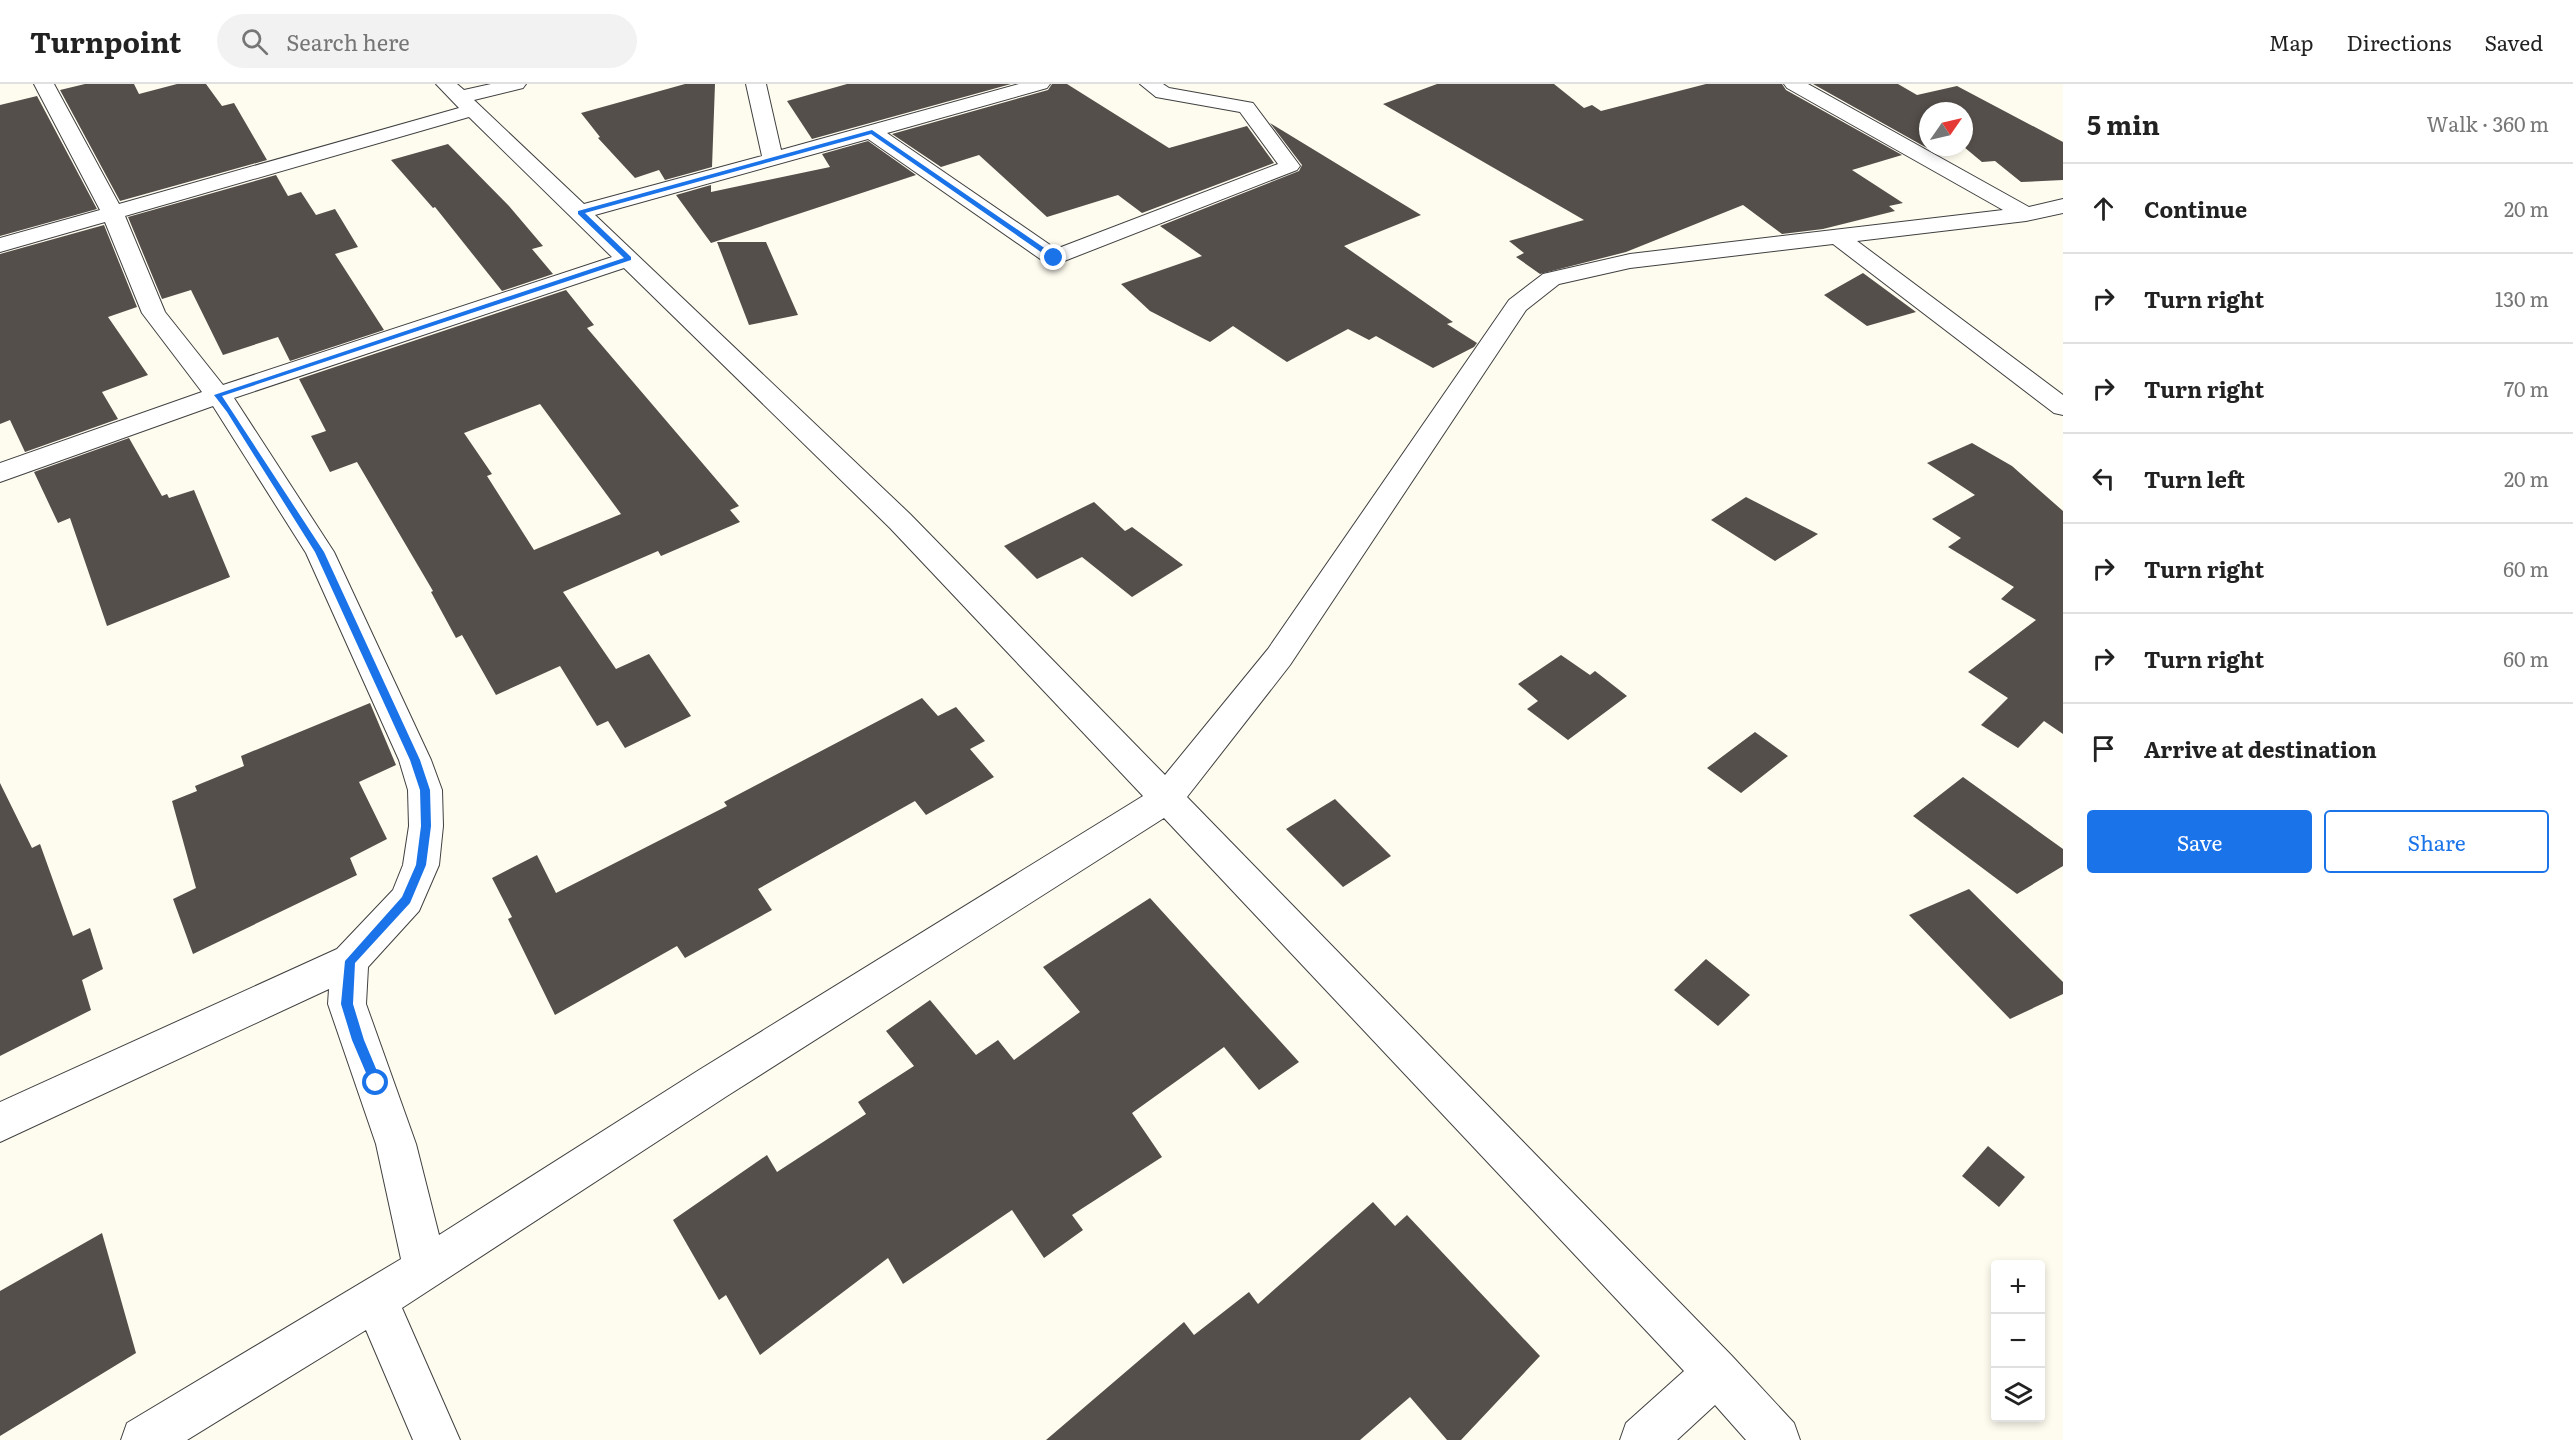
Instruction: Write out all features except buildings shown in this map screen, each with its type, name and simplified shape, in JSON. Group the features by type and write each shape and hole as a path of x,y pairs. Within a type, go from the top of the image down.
{"street":[{"path":"0,1122 350,961 406,900 421,865 426,826 425,790 415,760 320,552 230,411 154,313 113,214 44,84"},
{"path":"0,245 113,214 460,97 516,84"},
{"path":"756,84 773,159"},
{"path":"580,212 872,132 1036,84"},
{"path":"872,132 1054,258 1290,166 1246,107 1164,93 1150,84"},
{"path":"1794,84 2026,214"},
{"path":"460,97 900,521 1165,801 1716,1372 1777,1440"},
{"path":"144,1440 425,1269 712,1083 1165,801 1279,657 1517,305 1551,279 1630,261 2026,214 2063,206"},
{"path":"1837,236 2063,407"},
{"path":"0,473 218,395 629,259"},
{"path":"350,961 347,1004 396,1143 425,1269"},
{"path":"375,1299 437,1440"},
{"path":"1643,1440 1716,1372"}],"route":[{"path":"376,1083 358,1040 347,1004 350,961 406,900 421,865 426,826 425,790 415,760 320,552 218,395 629,259 580,212 872,132 1054,258"}]}
